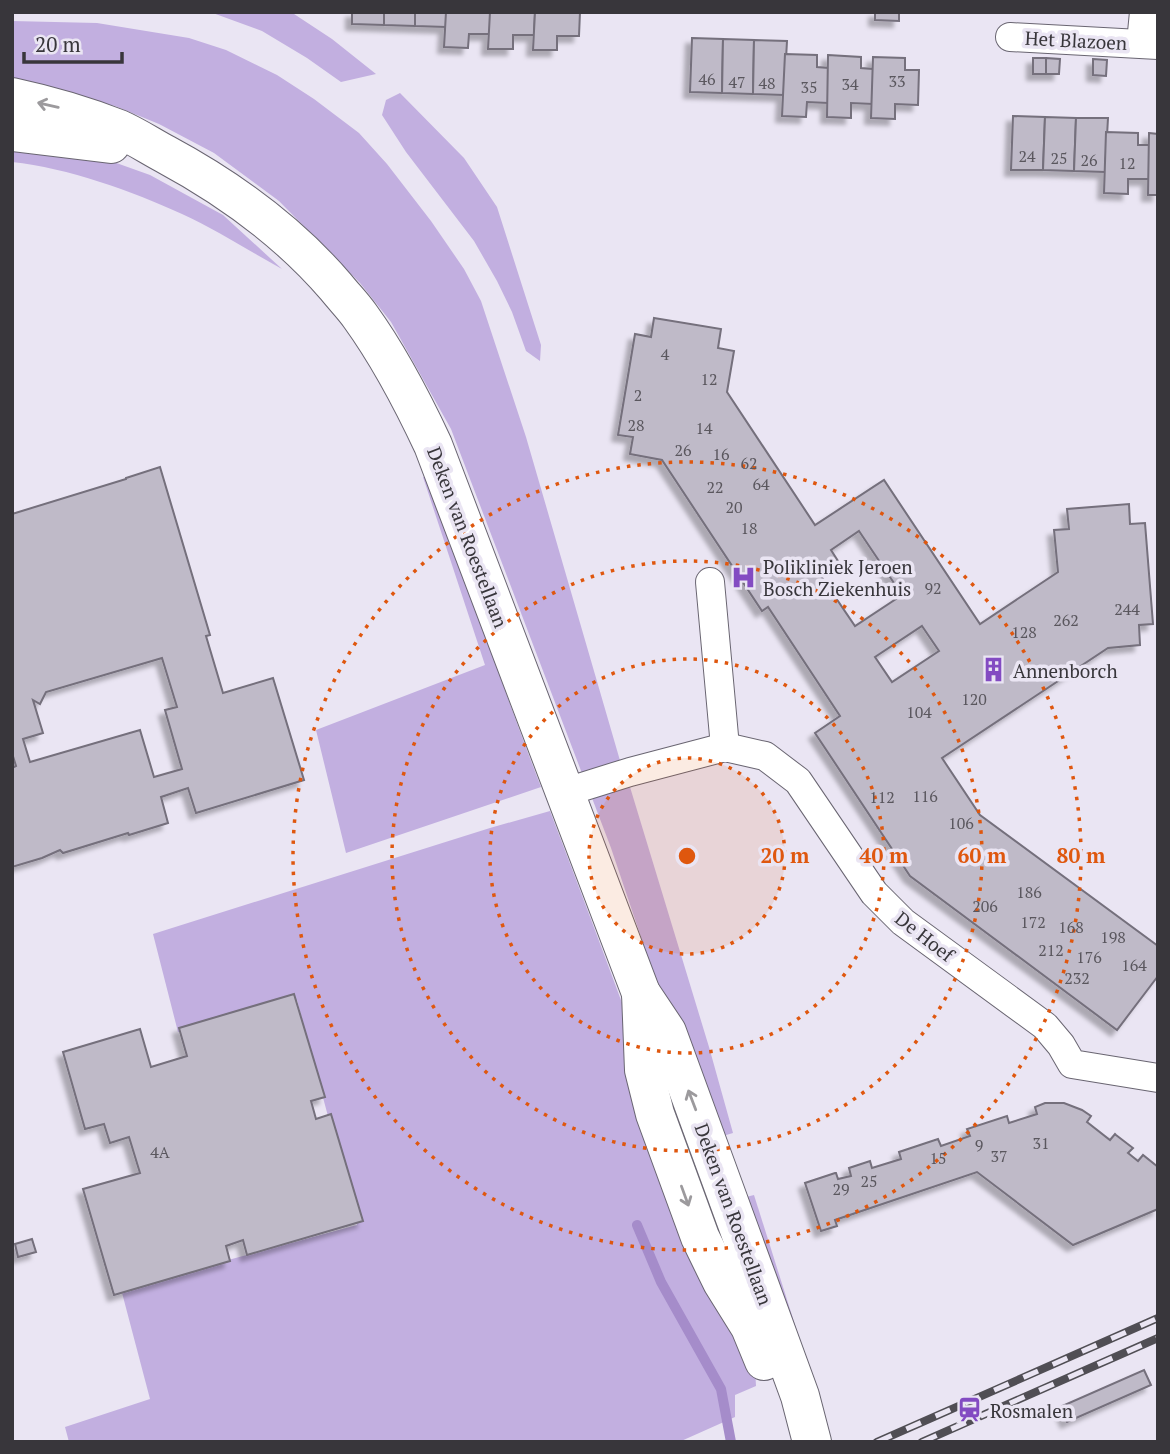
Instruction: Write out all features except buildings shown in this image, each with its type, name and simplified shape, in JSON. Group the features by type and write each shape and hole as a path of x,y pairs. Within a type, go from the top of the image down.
{"main road":[{"name":"Deken van Roestellaan","path":"12,97 59,107 120,130 211,180 245,203 293,242 326,276 359,314 394,368 433,445 641,993 667,1032 800,1395 811,1442"},
{"name":"Deken van Roestellaan","path":"12,132 115,144 178,161"},
{"name":"Deken van Roestellaan","path":"641,993 644,1070 655,1114 700,1237 722,1282 750,1327 763,1358 788,1442"}],"street":[{"name":"Het Blazoen","path":"1010,37 1149,44 1144,12"},
{"path":"710,582 725,747"},
{"name":"De Hoef","path":"566,792 725,747 765,756 798,781 874,893 903,922 1045,1026 1072,1064 1158,1078"}],"shaded area":[{"path":"210,12 291,12 332,39 376,74 341,82 262,31"},
{"path":"12,21 97,23 189,38 226,50 277,75 314,99 359,133 387,164 464,269 481,301 526,437 621,764 583,776 451,429 391,322 360,283 279,201 214,153 159,124 115,106 60,92 12,87"},
{"path":"400,93 464,158 497,207 541,345 540,361 526,351 512,312 474,241 406,152 382,115 386,100"},
{"path":"12,147 108,160 150,175 223,215 282,269 163,205 77,175 12,162"},
{"path":"423,477 434,479 485,634 541,787 346,853 316,730 485,665"},
{"path":"630,787 733,1133 716,1138 647,955 592,798"},
{"path":"550,811 755,1368 756,1386 735,1395 735,1417 679,1442 69,1442 65,1427 150,1399 121,1289 357,1225 297,1000 178,1032 153,934"},
{"path":"754,1195 819,1401 738,1199"}],"waterway":[{"path":"637,1225 661,1282 721,1389 731,1442"}],"railway":[{"path":"877,1442 1158,1318"},
{"path":"922,1442 1158,1338"}],"place":[{"name":"Polikliniek Jeroen Bosch Ziekenhuis","path":"743,577"},
{"name":"Annenborch","path":"993,670"},
{"name":"Rosmalen","path":"970,1410"}]}
